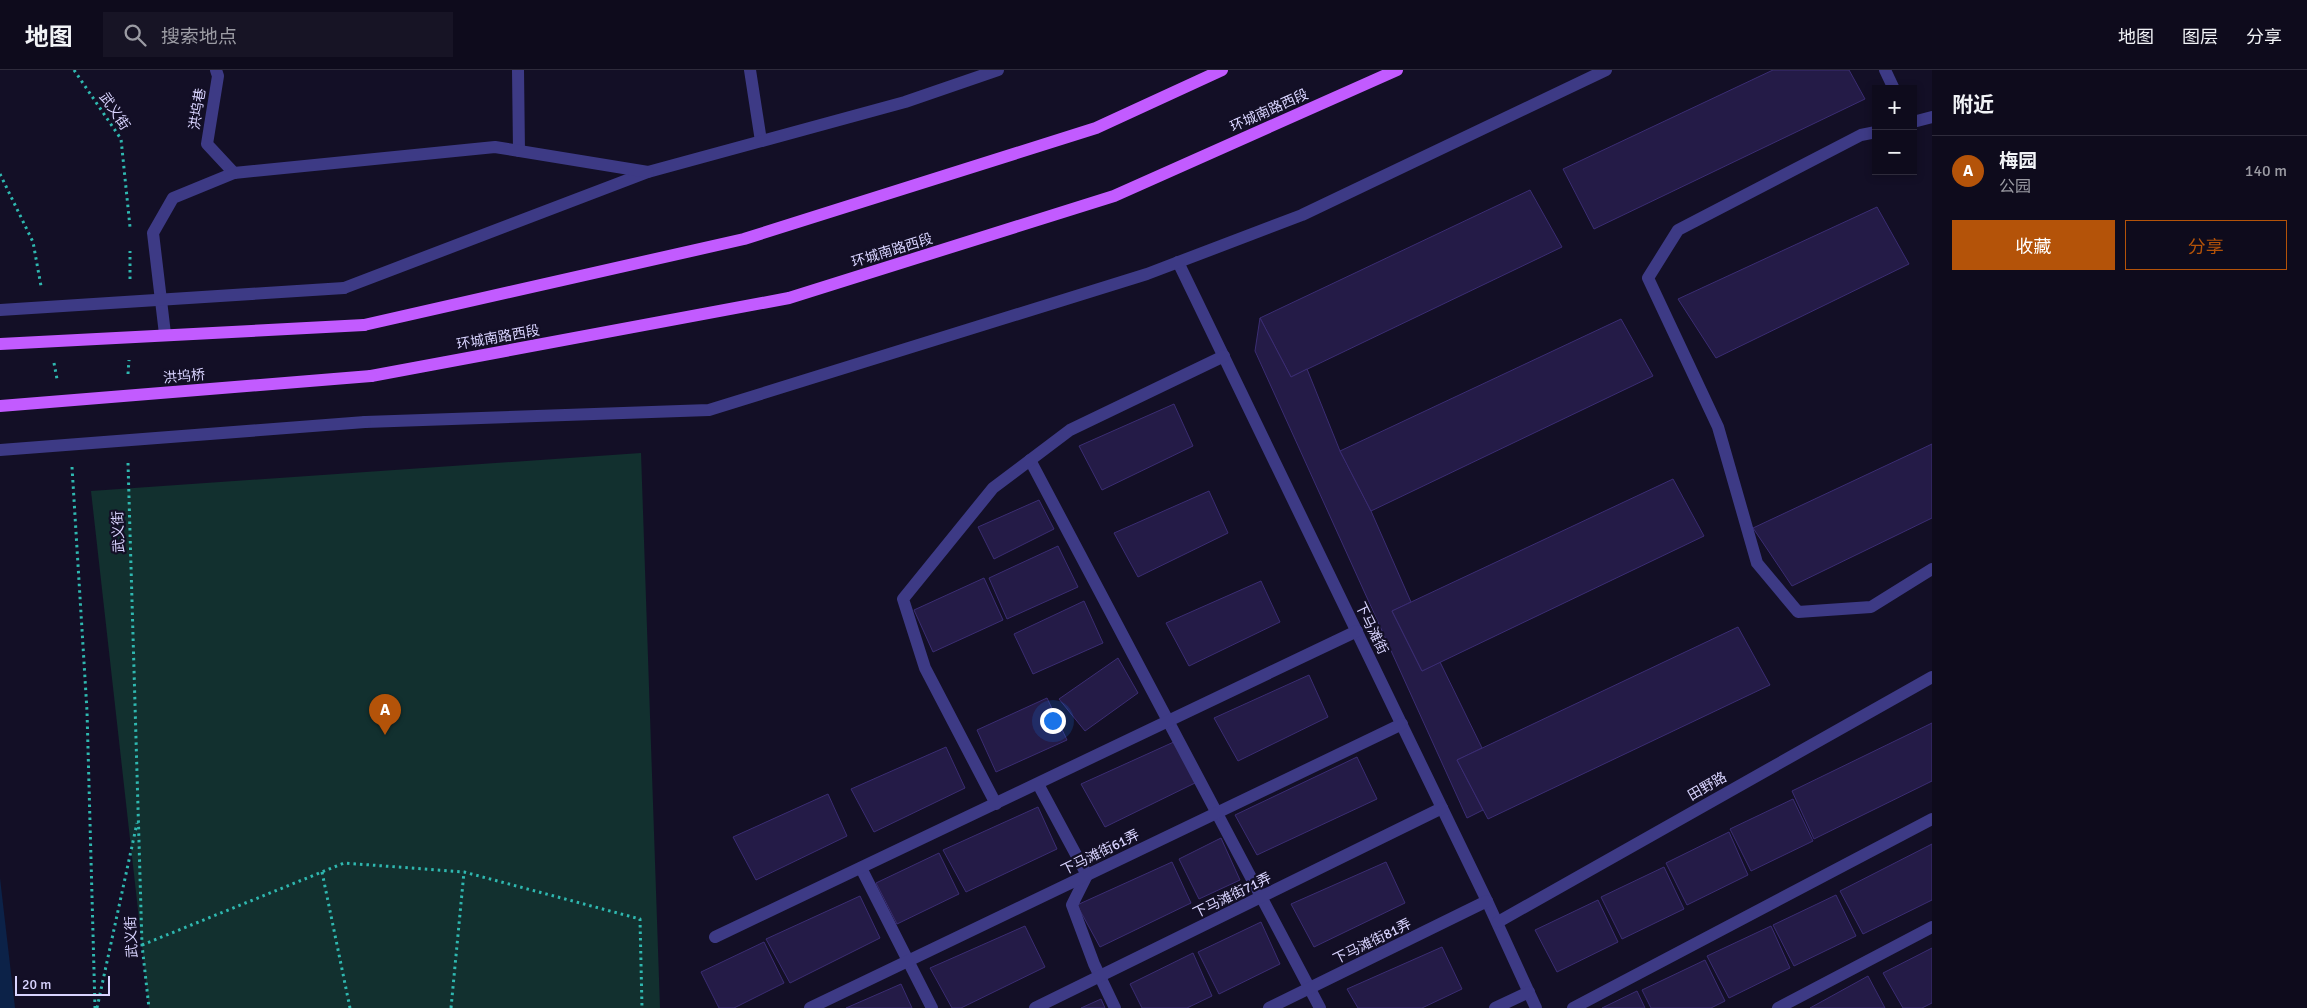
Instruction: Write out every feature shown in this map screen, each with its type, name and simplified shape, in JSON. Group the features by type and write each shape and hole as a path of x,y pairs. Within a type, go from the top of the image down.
{"main road":[{"path":"0,344 364,325 744,239 1096,128 1222,70"},
{"name":"环城南路西段","path":"371,376 789,298 1114,196 1396,70"},
{"name":"洪坞桥","path":"0,406 371,376"}],"street":[{"name":"洪坞巷","path":"216,70 218,76 207,144 234,173"},
{"path":"518,70 519,151"},
{"path":"750,70 761,141"},
{"path":"0,310 344,288 648,172 905,102 998,70"},
{"path":"0,450 365,422 709,410 1147,274 1302,215 1606,70"},
{"path":"1885,70 1892,85"},
{"path":"1917,121 1932,118"},
{"path":"1872,133 1861,136 1678,230 1648,278 1718,427 1757,563 1798,612 1871,607 1932,569"},
{"path":"165,334 159,300 153,232 173,198 234,173 495,147 648,172"},
{"name":"下马滩街","path":"1178,262 1488,901 1536,1008"},
{"path":"996,804 925,668 903,599 993,488 1070,430 1224,356"},
{"path":"1030,460 1320,1008"},
{"path":"716,937 1357,631"},
{"name":"田野路","path":"1498,922 1932,677"},
{"name":"下马滩街61弄","path":"810,1008 1402,724"},
{"path":"1038,784 1087,875 1072,905 1100,976 1115,1008"},
{"name":"下马滩街71弄","path":"1035,1008 1442,808"},
{"path":"1572,1008 1932,819"},
{"path":"861,868 932,1008"},
{"name":"下马滩街81弄","path":"1269,1008 1488,901"},
{"path":"1778,1008 1932,927"},
{"path":"1495,1008 1529,992"}],"path":[{"name":"武义街","path":"74,70 121,139 130,215 130,235"},
{"path":"0,174 33,242 42,291"},
{"path":"130,245 130,285"},
{"path":"128,374 129,354"},
{"path":"53,359 58,388"},
{"name":"武义街","path":"128,454 142,945 149,1008"},
{"path":"70,457 73,476 87,710 96,1008"},
{"path":"96,1008 138,818"},
{"path":"142,945 344,863 464,872 640,919 642,1008"},
{"path":"322,872 350,1008"},
{"path":"451,1008 464,872"}],"green space":[{"path":"641,453 660,1008 149,1008 91,491"}],"water":[{"path":"0,878 15,1008 0,1008"}],"building":[{"path":"1773,70 1849,70 1865,99 1594,229 1563,169"},
{"path":"1530,190 1562,247 1291,377 1260,318"},
{"path":"1877,207 1909,264 1716,358 1678,299"},
{"path":"1260,318 1291,377 1307,369 1340,451 1371,511 1411,602 1392,611 1422,671 1440,662 1482,748 1457,760 1483,810 1467,818 1255,351"},
{"path":"1621,319 1653,376 1371,511 1340,451"},
{"path":"1174,404 1193,446 1102,490 1079,446"},
{"path":"1932,444 1932,518 1792,586 1753,528"},
{"path":"1673,479 1704,536 1422,671 1392,611"},
{"path":"1209,491 1228,533 1138,577 1114,533"},
{"path":"1039,500 1054,529 994,559 978,527"},
{"path":"1058,546 1078,587 1007,619 989,578"},
{"path":"984,578 1003,620 933,652 914,610"},
{"path":"1261,581 1280,622 1189,666 1166,623"},
{"path":"1084,601 1103,643 1033,674 1014,634"},
{"path":"1738,627 1770,685 1488,819 1457,760"},
{"path":"1118,658 1138,693 1085,731 1059,699"},
{"path":"1309,675 1328,717 1238,761 1214,718"},
{"path":"1047,698 1067,740 996,772 977,730"},
{"path":"1932,723 1932,781 1814,839 1792,791"},
{"path":"1176,741 1195,783 1105,827 1081,784"},
{"path":"946,747 965,788 874,832 851,789"},
{"path":"1357,757 1377,799 1257,855 1235,815"},
{"path":"828,794 847,836 756,880 733,837"},
{"path":"1793,799 1813,841 1751,871 1730,829"},
{"path":"1038,807 1057,849 966,892 943,850"},
{"path":"1729,832 1748,875 1687,905 1666,863"},
{"path":"1221,838 1240,880 1199,899 1179,859"},
{"path":"1932,844 1932,900 1863,934 1840,891"},
{"path":"939,853 959,894 897,924 876,883"},
{"path":"1172,862 1191,903 1100,947 1077,905"},
{"path":"1386,862 1405,903 1314,947 1291,904"},
{"path":"1664,867 1684,909 1622,939 1601,897"},
{"path":"1836,895 1856,936 1794,966 1773,925"},
{"path":"860,896 880,938 790,983 766,939"},
{"path":"1598,900 1618,942 1557,972 1535,930"},
{"path":"1261,922 1280,964 1219,994 1198,952"},
{"path":"1025,926 1045,967 961,1008 952,1008 930,968"},
{"path":"1771,926 1790,968 1729,998 1707,956"},
{"path":"764,942 784,983 734,1008 719,1008 701,972"},
{"path":"1442,947 1462,989 1422,1008 1358,1008 1347,989"},
{"path":"1932,948 1932,1003 1922,1008 1903,1008 1883,973"},
{"path":"1193,953 1212,996 1187,1008 1142,1008 1130,984"},
{"path":"1705,960 1725,1001 1711,1008 1651,1008 1642,990"},
{"path":"1868,976 1885,1008 1810,1008"},
{"path":"901,984 912,1008 846,1008"},
{"path":"1637,991 1645,1008 1602,1008"},
{"path":"1101,999 1105,1008 1081,1008"}],"place":[{"name":"梅园","path":"385,735"}]}
